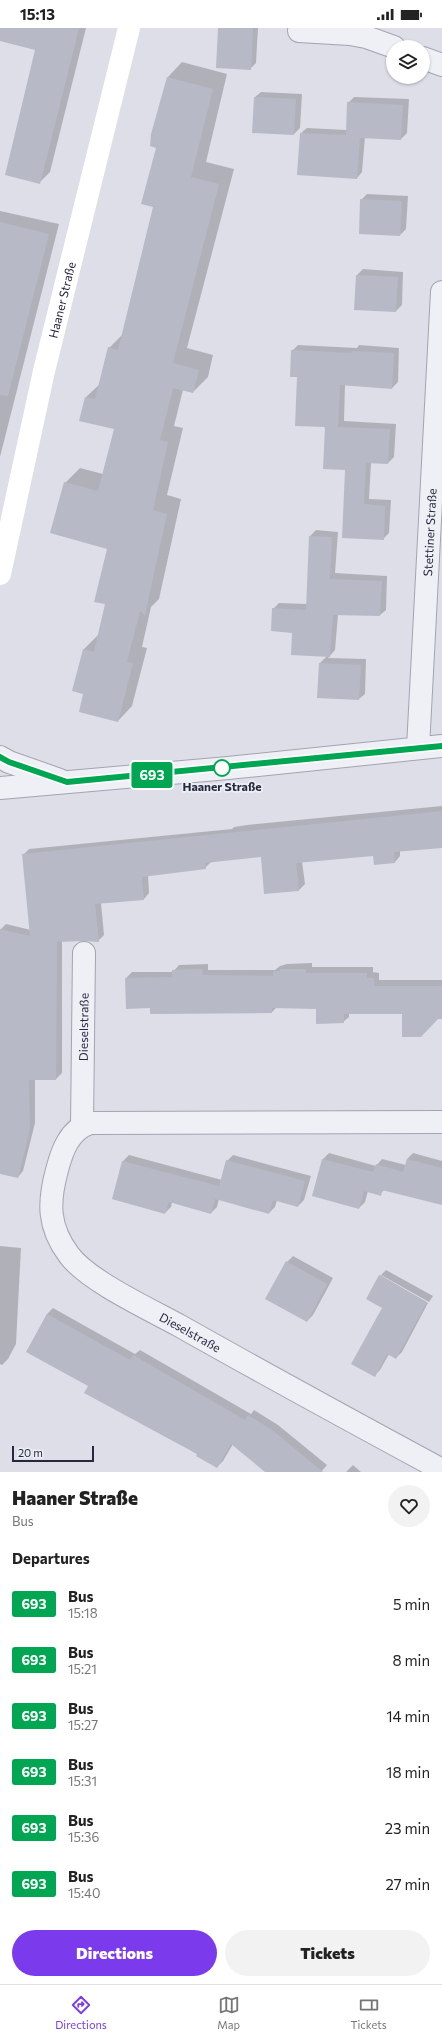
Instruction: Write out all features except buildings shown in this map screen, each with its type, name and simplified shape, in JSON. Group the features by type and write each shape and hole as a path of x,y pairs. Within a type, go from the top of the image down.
{"main road":[{"name":"Haaner Straße","path":"0,574 44,371 129,28"}],"street":[{"path":"299,31 350,34 366,37 386,44"},
{"path":"430,61 442,65"},
{"name":"Stettiner Straße","path":"418,748 442,292"},
{"path":"0,788 442,746"},
{"path":"0,757 9,762 67,782"},
{"name":"Dieselstraße","path":"84,953 82,1125 68,1141 63,1150 50,1199 51,1218 58,1237 69,1256 81,1269 143,1306 442,1470"},
{"path":"82,1125 112,1122 442,1122"}],"bus line":[{"name":"693","path":"0,757 9,762 67,782 228,768 442,746"}],"place":[{"name":"Haaner Straße","path":"222,768"}]}
